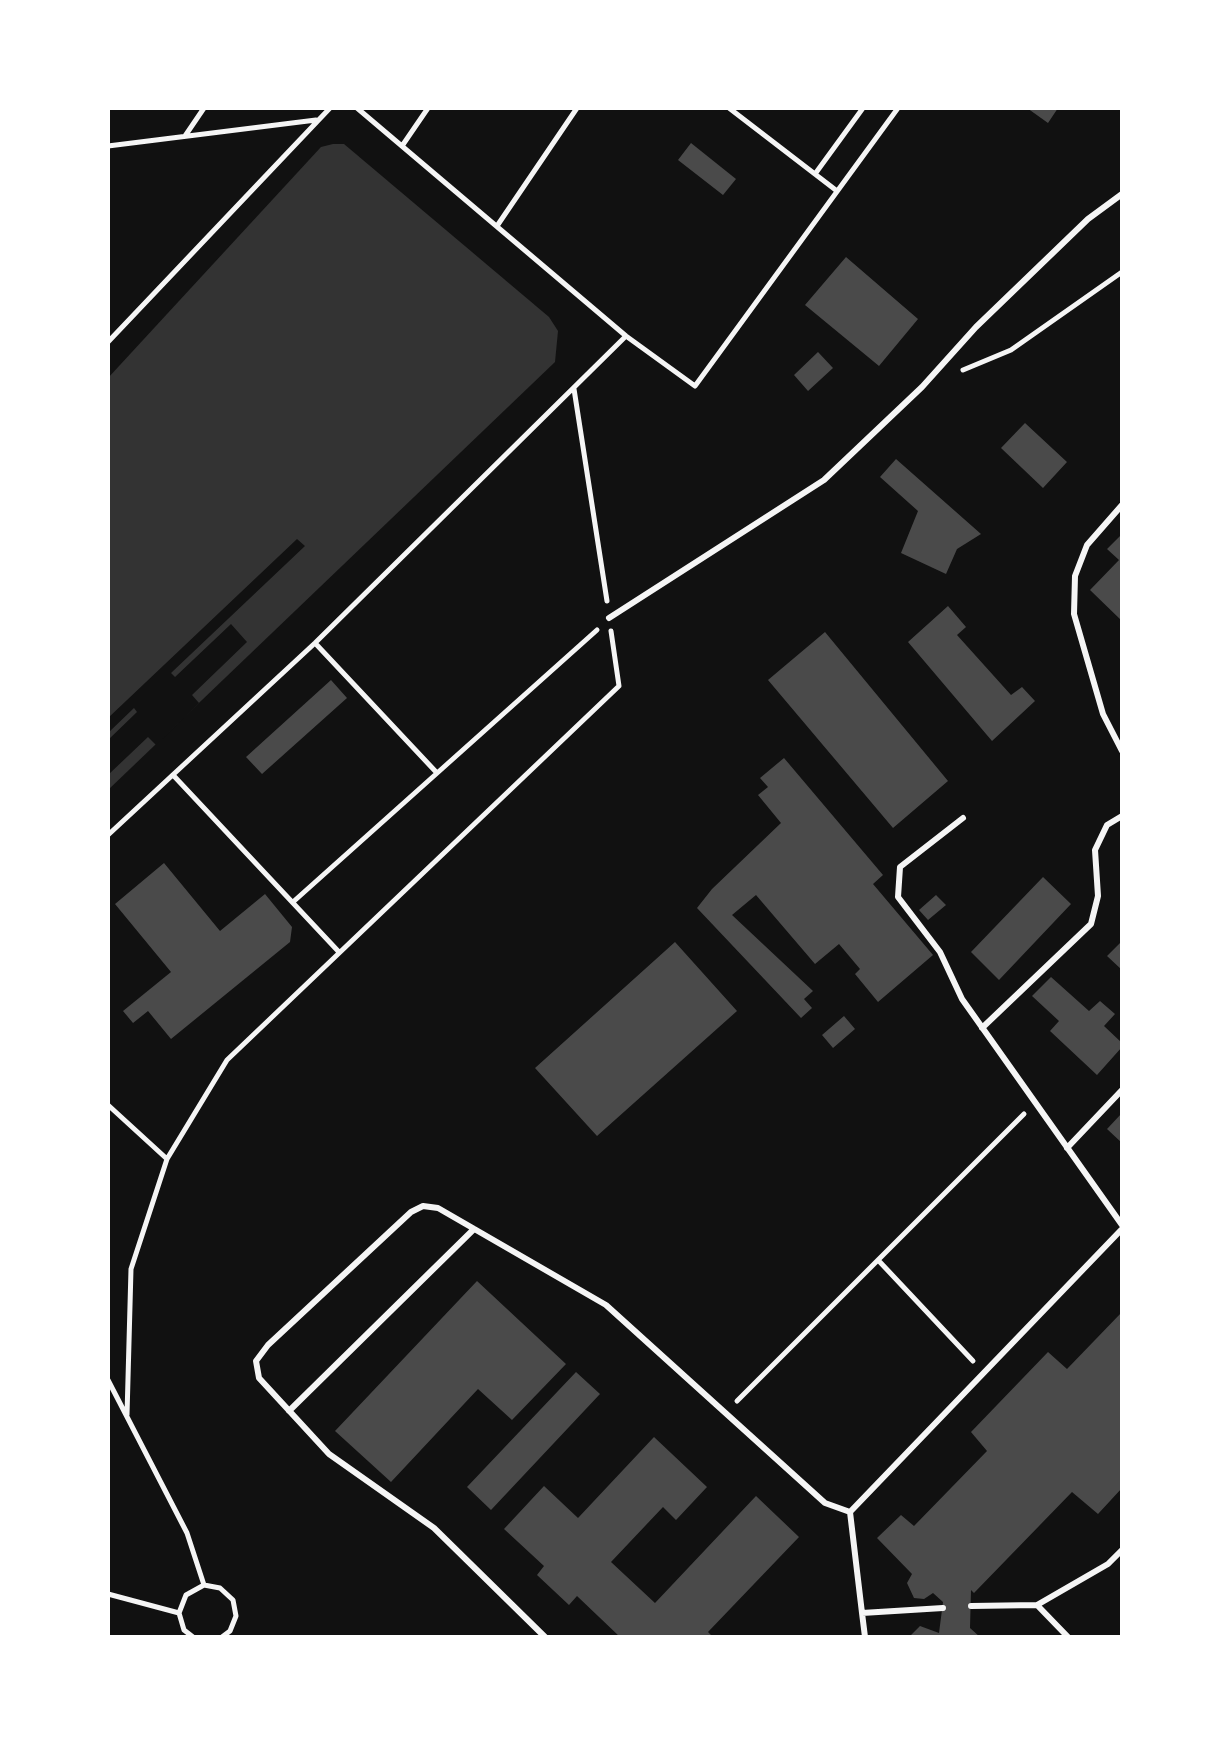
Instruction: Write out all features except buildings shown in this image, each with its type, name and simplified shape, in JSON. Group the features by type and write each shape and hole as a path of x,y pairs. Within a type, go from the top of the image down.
{"lane":[{"path":"609,618 824,480 922,387 998,305 1088,219 1122,194"},
{"path":"1122,505 1087,545 1075,576 1074,614 1103,714 1122,751"},
{"path":"982,1028 1091,924 1098,896 1095,850 1107,825 1122,816"},
{"path":"850,1512 1122,1227 962,999 940,952 898,897 900,867 963,818"},
{"path":"1067,1148 1122,1090"},
{"path":"545,1637 434,1528 329,1454 259,1378 256,1361 268,1345 411,1212 423,1206 438,1208 606,1305 825,1503 850,1512"},
{"path":"289,1411 474,1229"},
{"path":"850,1512 865,1637"},
{"path":"971,1606 1037,1605 1108,1564 1122,1550"},
{"path":"1037,1605 1068,1637"},
{"path":"862,1613 943,1608"}],"path":[{"path":"184,137 204,108"},
{"path":"108,342 330,108"},
{"path":"357,108 626,336 695,386 898,108"},
{"path":"402,146 428,108"},
{"path":"497,226 577,108"},
{"path":"729,108 837,191"},
{"path":"815,174 863,108"},
{"path":"108,146 317,120"},
{"path":"960,371 1011,350 1122,272"},
{"path":"108,835 315,643 626,336"},
{"path":"127,1415 131,1269 167,1159 227,1060 619,686 574,389"},
{"path":"293,902 609,618"},
{"path":"315,643 437,773"},
{"path":"173,775 338,951"},
{"path":"725,1413 1035,1103"},
{"path":"108,1105 167,1159"},
{"path":"878,1260 985,1373"},
{"path":"108,1380 187,1533 204,1585"},
{"path":"193,1637 184,1630 179,1613 186,1595 204,1585 220,1588 233,1600 236,1616 230,1631 222,1637"},
{"path":"108,1594 179,1613"},
{"path":"230,1631 236,1637"}],"shaded area":[{"path":"344,144 549,317 558,331 555,362 108,790 108,378 321,147"}],"pier":[{"path":"297,539 305,546 171,673 175,677 231,624 247,642 192,695 199,703 156,745 148,737 108,775 108,740 137,712 134,708 108,733 108,718"}]}
